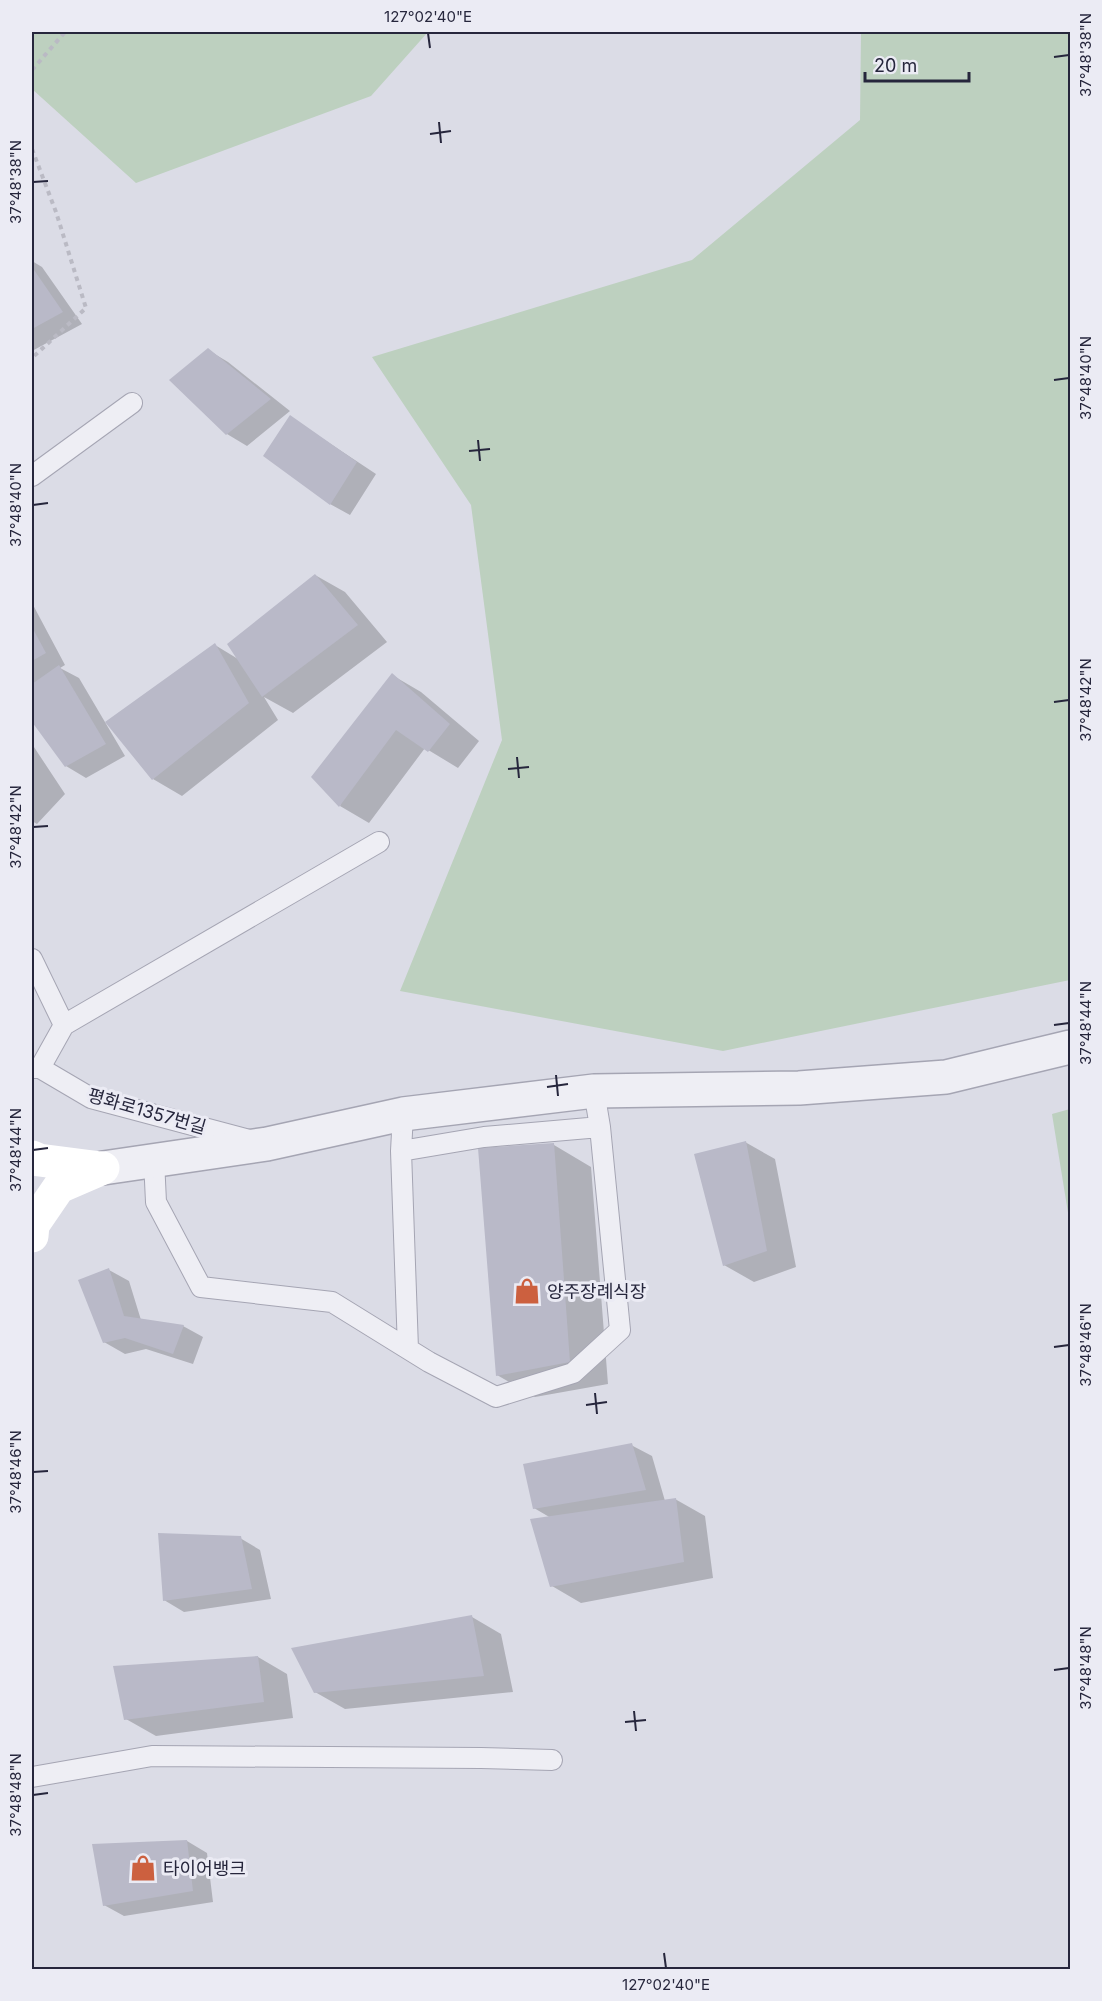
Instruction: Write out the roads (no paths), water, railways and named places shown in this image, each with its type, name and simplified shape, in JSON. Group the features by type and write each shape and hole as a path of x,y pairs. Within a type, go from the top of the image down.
{"main road":[{"path":"32,1157 39,1160 103,1168"},
{"path":"32,1236 33,1225 59,1187 103,1168"}],"street":[{"path":"103,1168 267,1144 403,1114 594,1091 799,1088 946,1077 1071,1047"}],"lane":[{"path":"32,476 132,403"},
{"path":"36,1068 64,1025 379,842"},
{"path":"32,959 64,1025"},
{"name":"평화로1357번길","path":"36,1068 91,1098 267,1144"},
{"path":"154,1160 156,1202 201,1287 332,1302 429,1362 496,1397 573,1372 620,1330 600,1127 594,1091"},
{"path":"403,1114 401,1151 408,1349"},
{"path":"401,1151 484,1137 600,1127"},
{"path":"32,1777 152,1756 552,1760"}],"place":[{"name":"양주장례식장","path":"527,1291"},
{"name":"타이어뱅크","path":"143,1868"}]}
